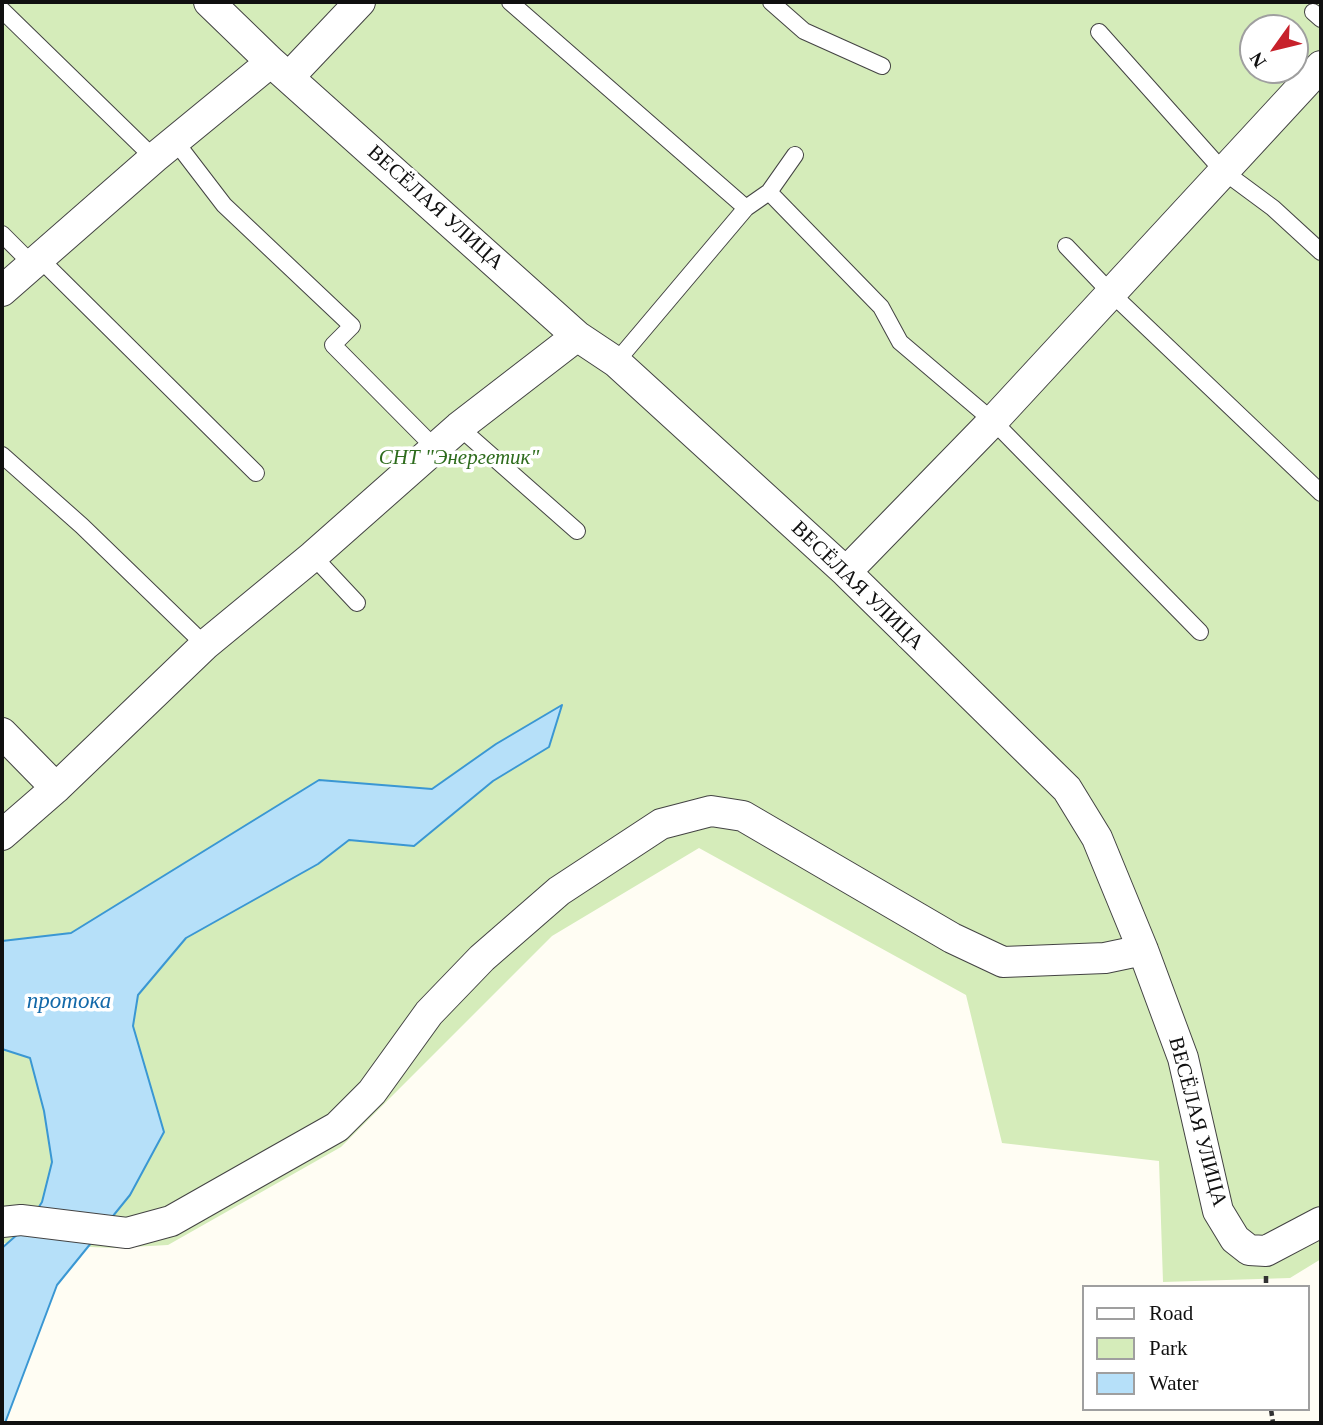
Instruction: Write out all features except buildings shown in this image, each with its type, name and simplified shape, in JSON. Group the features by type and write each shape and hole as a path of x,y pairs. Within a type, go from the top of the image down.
{"street":[{"name":"ВЕСЁЛАЯ УЛИЦА","path":"209,2 577,336 616,362 846,572 1067,789 1097,838 1143,950 1183,1058 1218,1211 1234,1239 1249,1250 1266,1251 1321,1222"},
{"path":"2,291 164,150 280,69 360,2"},
{"path":"846,572 993,421 1321,66"},
{"path":"2,835 56,788 205,645 313,556 460,427 577,336"},
{"path":"2,733 56,788"},
{"path":"11,1221 127,1233 171,1221 337,1127 372,1092 429,1013 482,958 559,891 661,824 711,811 743,816 952,938 1003,962 1105,958 1143,950"}],"lane":[{"path":"510,2 746,208"},
{"path":"771,2 804,31 882,66"},
{"path":"2,9 225,205 352,326 333,345 435,448"},
{"path":"1100,32 1223,170 1273,208 1321,252"},
{"path":"616,362 746,208 769,192 795,155"},
{"path":"769,192 881,307 900,342 993,421 1200,632"},
{"path":"2,234 36,261 256,473"},
{"path":"1066,246 1111,293 1321,493"},
{"path":"460,427 577,531"},
{"path":"2,456 82,526 205,645"},
{"path":"313,556 357,603"}],"green space":[{"name":"СНТ \"Энергетик\"","path":"2,2 1321,2 1321,1259 1290,1278 1163,1282 1159,1161 1002,1143 966,995 699,848 552,936 341,1147 168,1245 113,1248 2,1243"}],"water":[{"name":"протока","path":"562,705 549,747 493,781 414,846 349,840 318,864 186,938 138,995 133,1026 164,1132 130,1195 57,1285 5,1423 2,1423 2,1248 27,1226 42,1202 52,1162 44,1111 30,1058 2,1049 2,941 71,933 319,780 432,789 496,744"}]}
